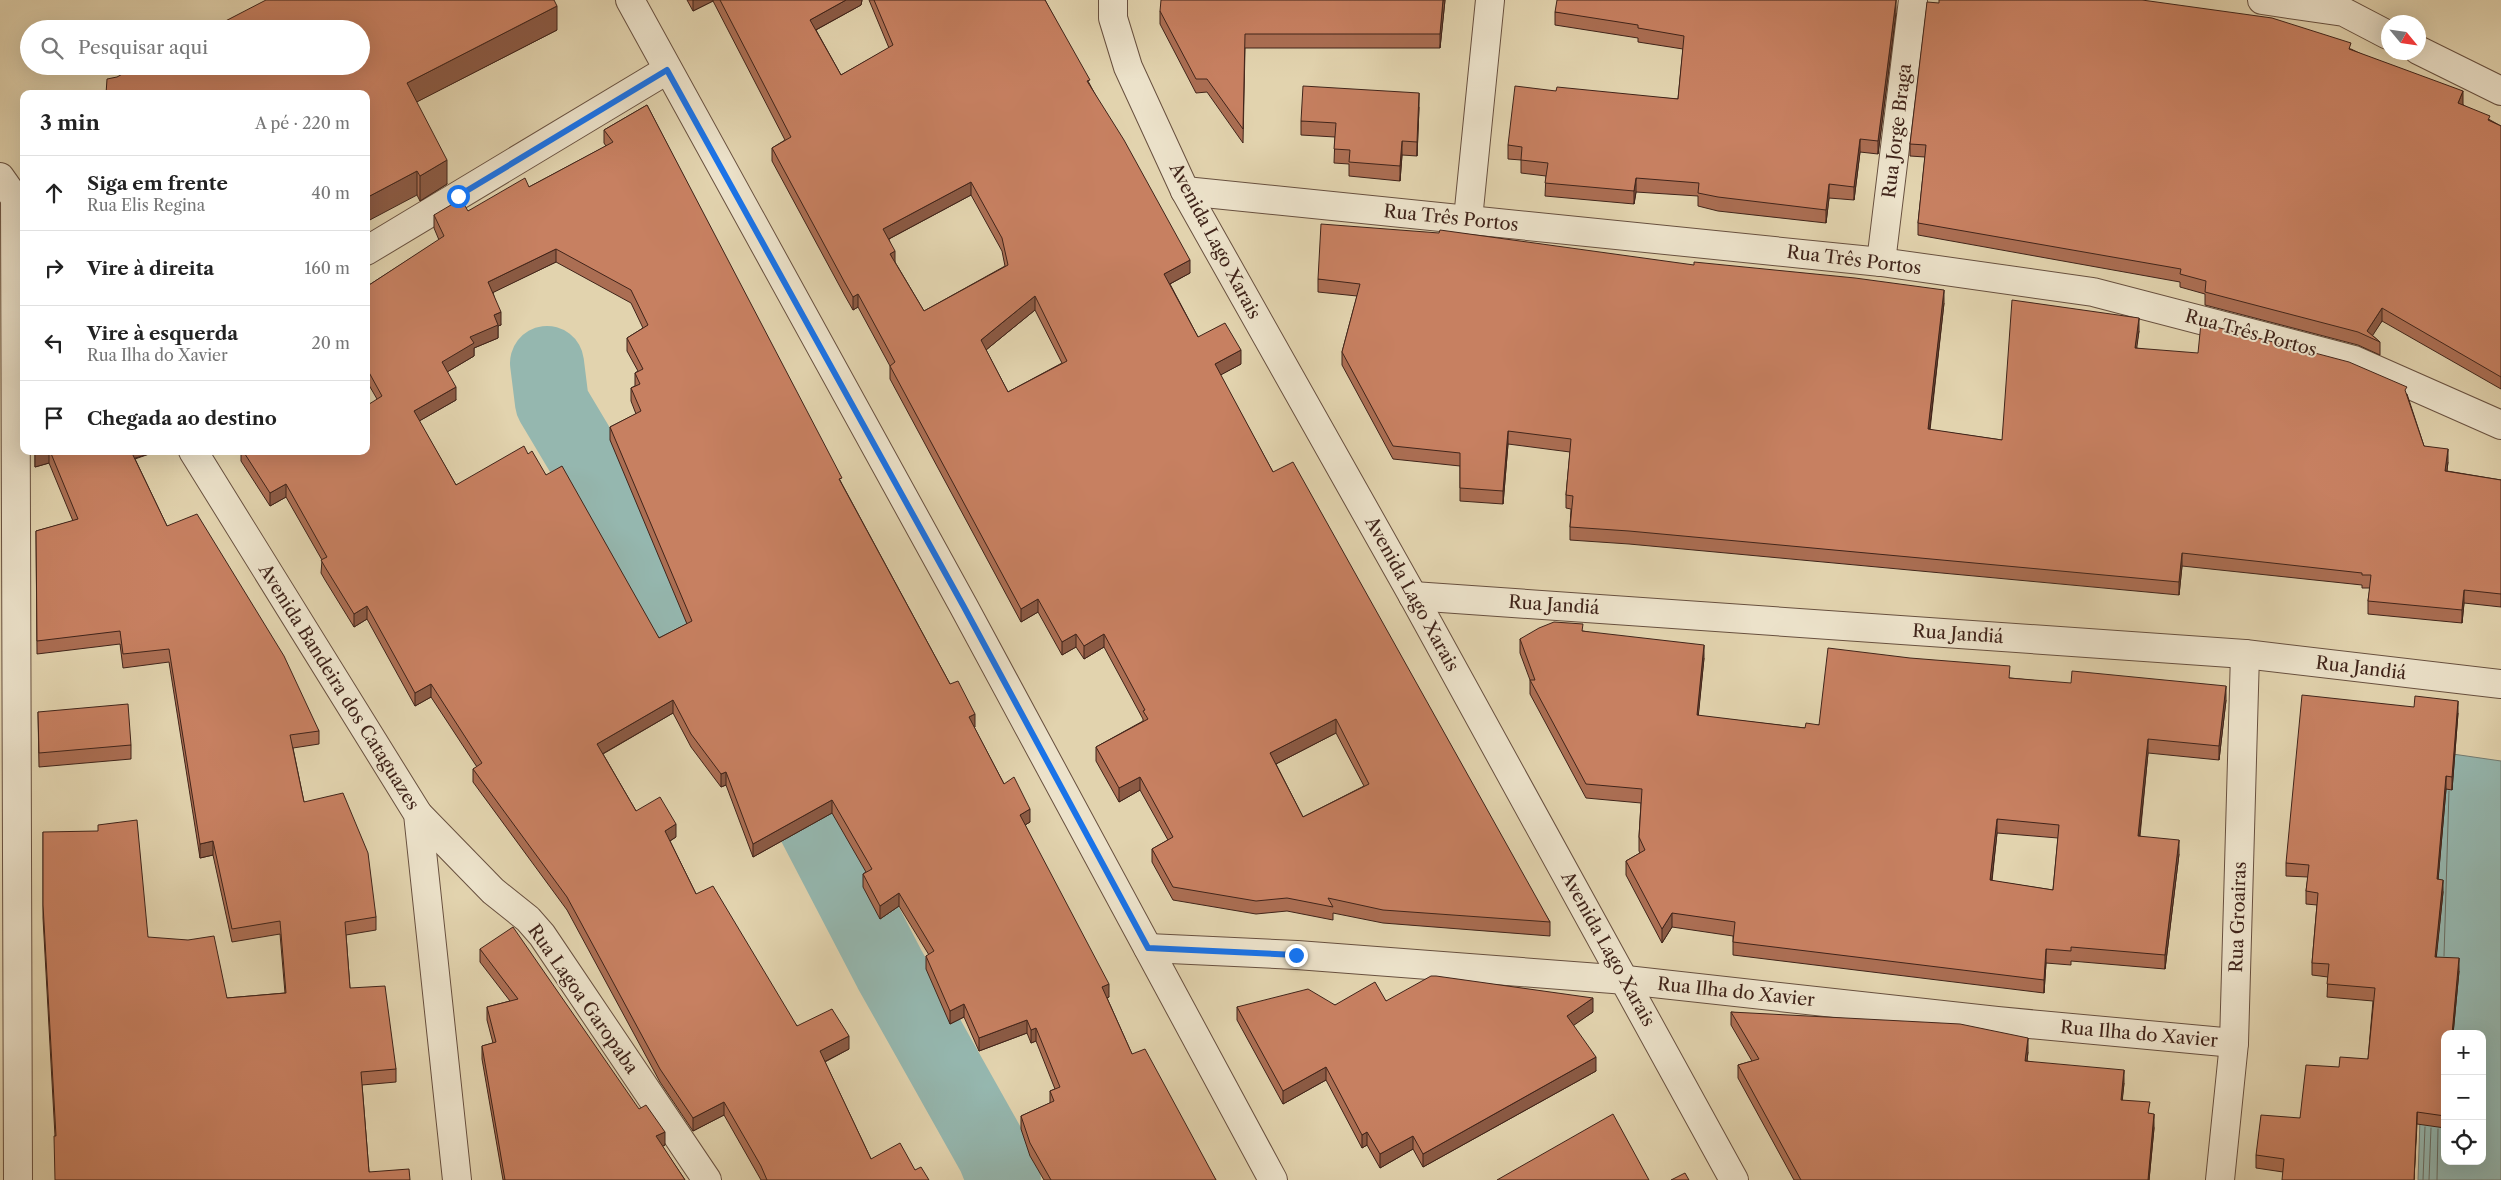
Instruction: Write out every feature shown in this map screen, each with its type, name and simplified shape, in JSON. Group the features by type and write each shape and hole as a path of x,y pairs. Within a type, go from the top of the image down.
{"street":[{"path":"630,0 959,598 1273,1180"},
{"name":"Avenida Lago Xarais","path":"1113,0 1113,18 1128,67 1185,191 1413,596 1626,980 1734,1180"},
{"path":"1468,219 1490,0"},
{"name":"Rua Jorge Braga","path":"1881,262 1913,0"},
{"path":"2262,0 2345,6 2381,29"},
{"path":"2426,54 2501,91"},
{"path":"370,249 667,70"},
{"name":"Rua Três Portos","path":"1185,191 1881,262 2093,292 2354,360 2501,425"},
{"path":"13,196 18,1180"},
{"name":"Avenida Bandeira dos Cataguazes","path":"195,455 418,814 457,1180"},
{"name":"Rua Jandiá","path":"1413,596 2245,654 2501,684"},
{"name":"Rua Groairas","path":"2220,1180 2234,1042 2245,654"},
{"name":"Rua Lagoa Garopaba","path":"418,814 493,892 528,919 542,935 707,1180"},
{"name":"Rua Ilha do Xavier","path":"1148,948 1296,955 1626,980 1997,1022 2234,1042"}],"water":[{"path":"2432,751 2501,761 2501,1180 2418,1180"}],"building":[{"path":"266,0 554,0 557,6 407,83 447,160 420,176 417,171 370,196 370,90 106,90 107,79 121,75 370,75 370,20 227,20"},
{"path":"720,0 846,0 810,20 841,75 893,45 874,0 1045,0 1090,80 1087,81 1124,140 1190,260 1164,274 1198,337 1225,323 1241,350 1215,364 1273,472 1293,462 1550,922 1383,910 1328,898 1333,907 1287,898 1256,901 1173,887 1152,849 1173,837 1140,777 1119,788 1096,747 1148,719 1143,711 1145,710 1104,634 1084,646 1076,634 1062,642 1038,599 1021,609 890,366 895,362 858,294 853,297 772,148 791,137","holes":["971,182 1002,238 1008,265 924,311 890,254 895,251 883,229","1035,296 1067,361 1008,392 981,340","1336,719 1369,784 1303,817 1270,753"]},
{"path":"1161,0 1443,0 1440,34 1245,34 1243,129 1207,79 1196,79 1160,11"},
{"path":"1557,0 1896,0 1878,141 1860,139 1854,187 1829,184 1826,210 1698,193 1699,183 1636,178 1634,191 1545,183 1548,163 1521,160 1522,147 1508,145 1515,86 1556,91 1557,87 1678,99 1684,36 1638,28 1638,25 1555,12"},
{"path":"1939,0 2142,0 2272,18 2351,43 2349,49 2463,91 2458,103 2490,116 2488,120 2501,126 2501,377 2382,308 2367,331 2380,342 2358,332 2205,292 2206,281 2180,274 2181,269 1918,223 1926,145 1910,144 1927,2 1939,3"},
{"path":"1303,86 1419,93 1417,142 1402,141 1400,166 1349,162 1350,150 1334,149 1336,123 1301,121"},
{"path":"647,105 842,478 839,479 950,684 958,681 975,714 969,717 1004,784 1014,777 1030,809 1020,815 1109,984 1102,987 1132,1054 1145,1049 1216,1180 1051,1180 1030,1143 1021,1116 1054,1101 1050,1091 1060,1087 1036,1028 1031,1030 1027,1020 979,1038 964,1004 950,1011 926,956 934,951 899,893 880,906 863,874 872,869 832,800 753,844 726,772 721,774 691,734 673,700 597,744 636,811 660,797 676,824 665,831 696,894 713,886 797,1026 832,1009 849,1036 820,1051 871,1159 900,1143 915,1170 921,1167 929,1180 767,1180 761,1166 724,1102 693,1118 660,1069 567,897 473,769 482,763 431,684 415,693 367,606 354,614 321,560 327,557 286,484 270,493 246,455 370,455 370,404 382,396 370,374 370,284 444,236 434,215 461,199 468,211 525,178 529,187 613,142 604,130","holes":["556,249 631,290 648,325 627,338 643,369 635,373 640,384 631,388 641,411 610,427 692,621 659,638 562,466 546,475 532,451 528,454 524,446 456,485 414,411 456,387 442,362 474,343 470,337 498,325 494,315 501,312 488,282"]},
{"path":"1321,224 1439,233 1440,230 1694,265 1694,262 1855,278 1944,290 1928,429 2002,440 2012,300 2139,318 2135,348 2198,353 2201,323 2349,362 2407,387 2405,390 2424,446 2448,449 2445,471 2501,480 2501,594 2464,590 2462,610 2368,601 2371,575 2362,575 2362,573 2182,553 2179,582 1570,527 1573,496 1566,495 1571,439 1508,431 1503,491 1460,488 1460,453 1393,446 1342,352 1360,284 1318,279"},
{"path":"52,455 133,455 167,526 197,514 284,656 319,731 290,735 304,802 343,793 368,853 376,917 345,922 350,988 385,986 396,1069 361,1072 369,1172 409,1169 410,1180 55,1180 54,1136 56,1136 43,905 43,832 98,831 98,825 137,820 148,937 188,940 214,936 227,998 286,993 280,921 232,929 213,841 200,844 169,649 123,654 120,631 37,641 36,531 78,519"},
{"path":"1554,622 1583,624 1582,631 1704,645 1697,715 1805,728 1806,723 1819,725 1828,648 1910,658 2010,666 2009,678 2071,683 2072,671 2226,686 2219,746 2148,739 2138,836 2179,840 2165,955 2071,947 2071,951 2046,949 2044,980 1733,942 1735,922 1672,913 1662,929 1626,861 1645,850 1639,837 1642,789 1586,784 1530,680 1535,680 1520,639","holes":["1997,819 2059,825 2053,890 1990,880"]},
{"path":"2302,695 2414,707 2415,696 2458,701 2452,777 2446,776 2437,879 2443,880 2435,957 2459,958 2452,1030 2441,1030 2441,1115 2417,1112 2414,1180 2282,1180 2284,1159 2256,1155 2261,1115 2300,1118 2306,1065 2339,1067 2340,1057 2368,1059 2375,988 2327,984 2329,964 2312,963 2318,893 2306,891 2309,865 2286,863"},
{"path":"128,704 131,745 39,753 38,712"},
{"path":"513,927 639,1109 646,1105 665,1132 656,1136 685,1180 505,1180 482,1046 496,1042 487,1007 518,999 480,949"},
{"path":"1431,976 1593,998 1567,1016 1596,1057 1423,1154 1413,1136 1380,1154 1367,1132 1362,1135 1326,1067 1283,1091 1237,1007 1308,989 1335,1005 1375,982 1386,1001"},
{"path":"1731,1012 1960,1024 2028,1038 2025,1061 2124,1070 2121,1100 2150,1102 2148,1113 2154,1114 2148,1180 1801,1180 1738,1065 1759,1059"},
{"path":"1613,1114 1649,1180 1497,1180"},
{"path":"1685,1173 1689,1180 1671,1180"}],"waterway":[{"path":"547,363 552,403 592,470 669,615 724,684 793,784 890,970 994,1155 1004,1180"}],"route":[{"path":"458,196 667,70 964,607 1148,948 1296,955"}]}
